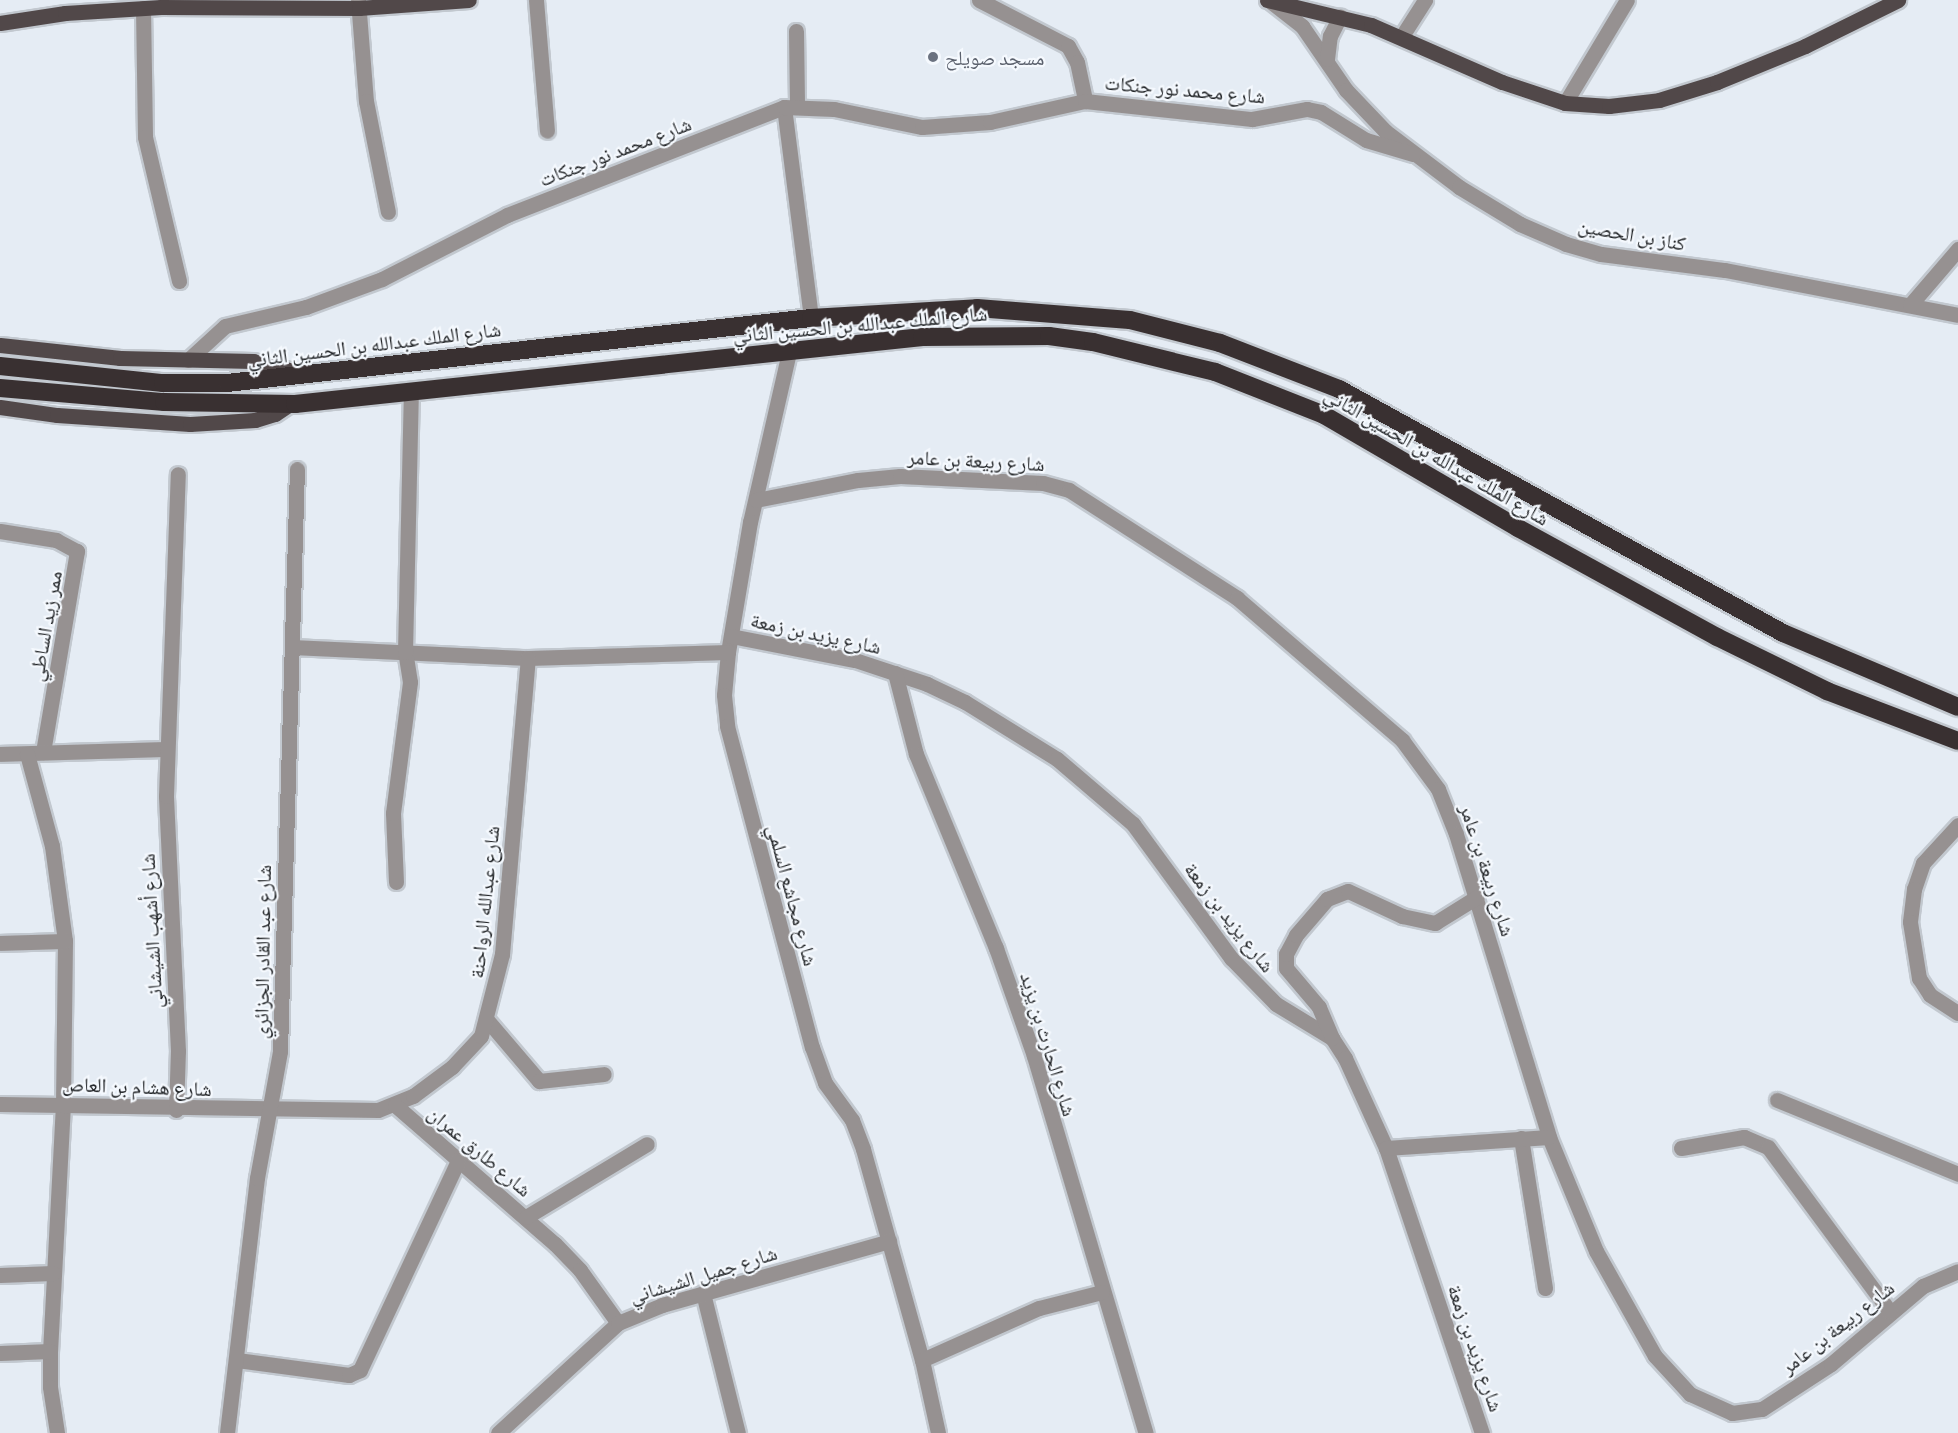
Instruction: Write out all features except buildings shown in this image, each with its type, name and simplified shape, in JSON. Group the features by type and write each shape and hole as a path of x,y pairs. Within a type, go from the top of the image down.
{"highway":[{"name":"شارع الملك عبدالله بن الحسين الثاني","path":"0,366 173,383 227,383 811,318 977,308 1089,314 1156,325 1264,358 1383,411 1783,633 1958,707"},
{"name":"شارع الملك عبدالله بن الحسين الثاني","path":"0,388 164,402 290,404 411,393 922,337 1049,336 1132,350 1215,372 1281,396 1358,432 1518,528 1747,651 1827,691 1958,741"}],"main road":[{"path":"0,23 143,8 160,3 359,4 469,0"},
{"path":"1268,0 1340,16 1402,36 1502,82 1565,103 1635,105 1684,92 1794,50 1898,0"},
{"path":"0,17 17,20"},
{"path":"0,345 109,357 253,361 304,374"},
{"path":"0,407 57,415 211,424 268,417 290,404"}],"street":[{"path":"536,0 547,131"},
{"name":"شارع محمد نور جنكات","path":"979,0 1068,46 1078,67 1085,101"},
{"name":"كناز بن الحصين","path":"1268,0 1302,26 1358,105 1413,154 1486,206 1582,249 1632,259 1725,270 1958,315"},
{"path":"1402,36 1425,0"},
{"path":"1565,103 1627,0"},
{"path":"359,4 366,101 388,213"},
{"path":"143,8 145,137 179,281"},
{"path":"1327,59 1330,36 1340,16"},
{"path":"796,31 790,107 811,318"},
{"name":"شارع محمد نور جنكات","path":"188,360 225,326 306,307 382,279 507,215 790,107 834,109 896,124 945,126 1012,118 1085,101 1252,119 1307,109 1321,112 1366,140 1413,154"},
{"path":"1910,305 1958,249"},
{"name":"شارع مجاشع السلمي","path":"789,352 756,500 729,644 724,695 732,747 812,1047 825,1083 852,1120 863,1149 922,1360 938,1433"},
{"path":"396,882 393,813 410,682 405,652 411,393"},
{"name":"شارع عبد القادر الجزائري","path":"227,1433 257,1178 272,1110 282,1009 287,746 297,469"},
{"name":"شارع أشهب الشيشاني","path":"176,1110 178,1051 166,749 178,474"},
{"name":"شارع ربيعة بن عامر","path":"756,500 858,480 900,476 1043,483 1081,495 1237,598 1402,740 1438,789 1477,897 1549,1137 1596,1251 1627,1311 1655,1356 1690,1394 1704,1403 1732,1413 1762,1409 1831,1364 1890,1312 1938,1277 1958,1271"},
{"name":"ممر زيد الساطي","path":"0,531 56,540 77,551 44,752"},
{"name":"شارع يزيد بن زمعة","path":"292,647 528,658 729,644 855,660 927,684 1002,723 1097,790 1133,824 1245,974 1276,1004 1332,1038 1345,1058 1386,1148 1482,1433"},
{"name":"شارع عبدالله الرواحنة","path":"395,1105 472,1050 488,1021 502,954 528,658"},
{"name":"شارع الحارث بن يزيد","path":"895,673 916,754 996,948 1034,1056 1102,1292 1146,1433"},
{"path":"0,754 166,749"},
{"path":"27,754 52,846 65,941 63,1104 50,1351 50,1386 57,1433"},
{"path":"1958,825 1923,863 1914,889 1910,922 1919,978 1930,994 1958,1013"},
{"path":"1332,1038 1319,1007 1286,968 1286,954 1296,935 1327,899 1348,891 1402,916 1435,923 1477,897"},
{"path":"0,943 65,941"},
{"path":"488,1021 539,1081 604,1074"},
{"path":"1776,1100 1958,1174"},
{"name":"شارع هشام بن العاص","path":"0,1104 63,1104 176,1110 272,1110"},
{"path":"272,1110 356,1112 395,1105"},
{"name":"شارع طارق عمران","path":"395,1105 526,1217 580,1270 618,1323"},
{"path":"1386,1148 1549,1137"},
{"path":"1681,1148 1744,1137 1768,1147 1890,1312"},
{"path":"1521,1138 1545,1288"},
{"path":"526,1217 647,1144"},
{"path":"237,1360 349,1375 360,1370 458,1161"},
{"name":"شارع جميل الشيشاني","path":"498,1433 618,1323 703,1293 889,1241"},
{"path":"0,1275 53,1273"},
{"path":"922,1360 1030,1311 1102,1292"},
{"path":"703,1293 738,1433"},
{"path":"0,1353 50,1351"}],"place":[{"name":"مسجد صويلح","path":"933,57"}]}
